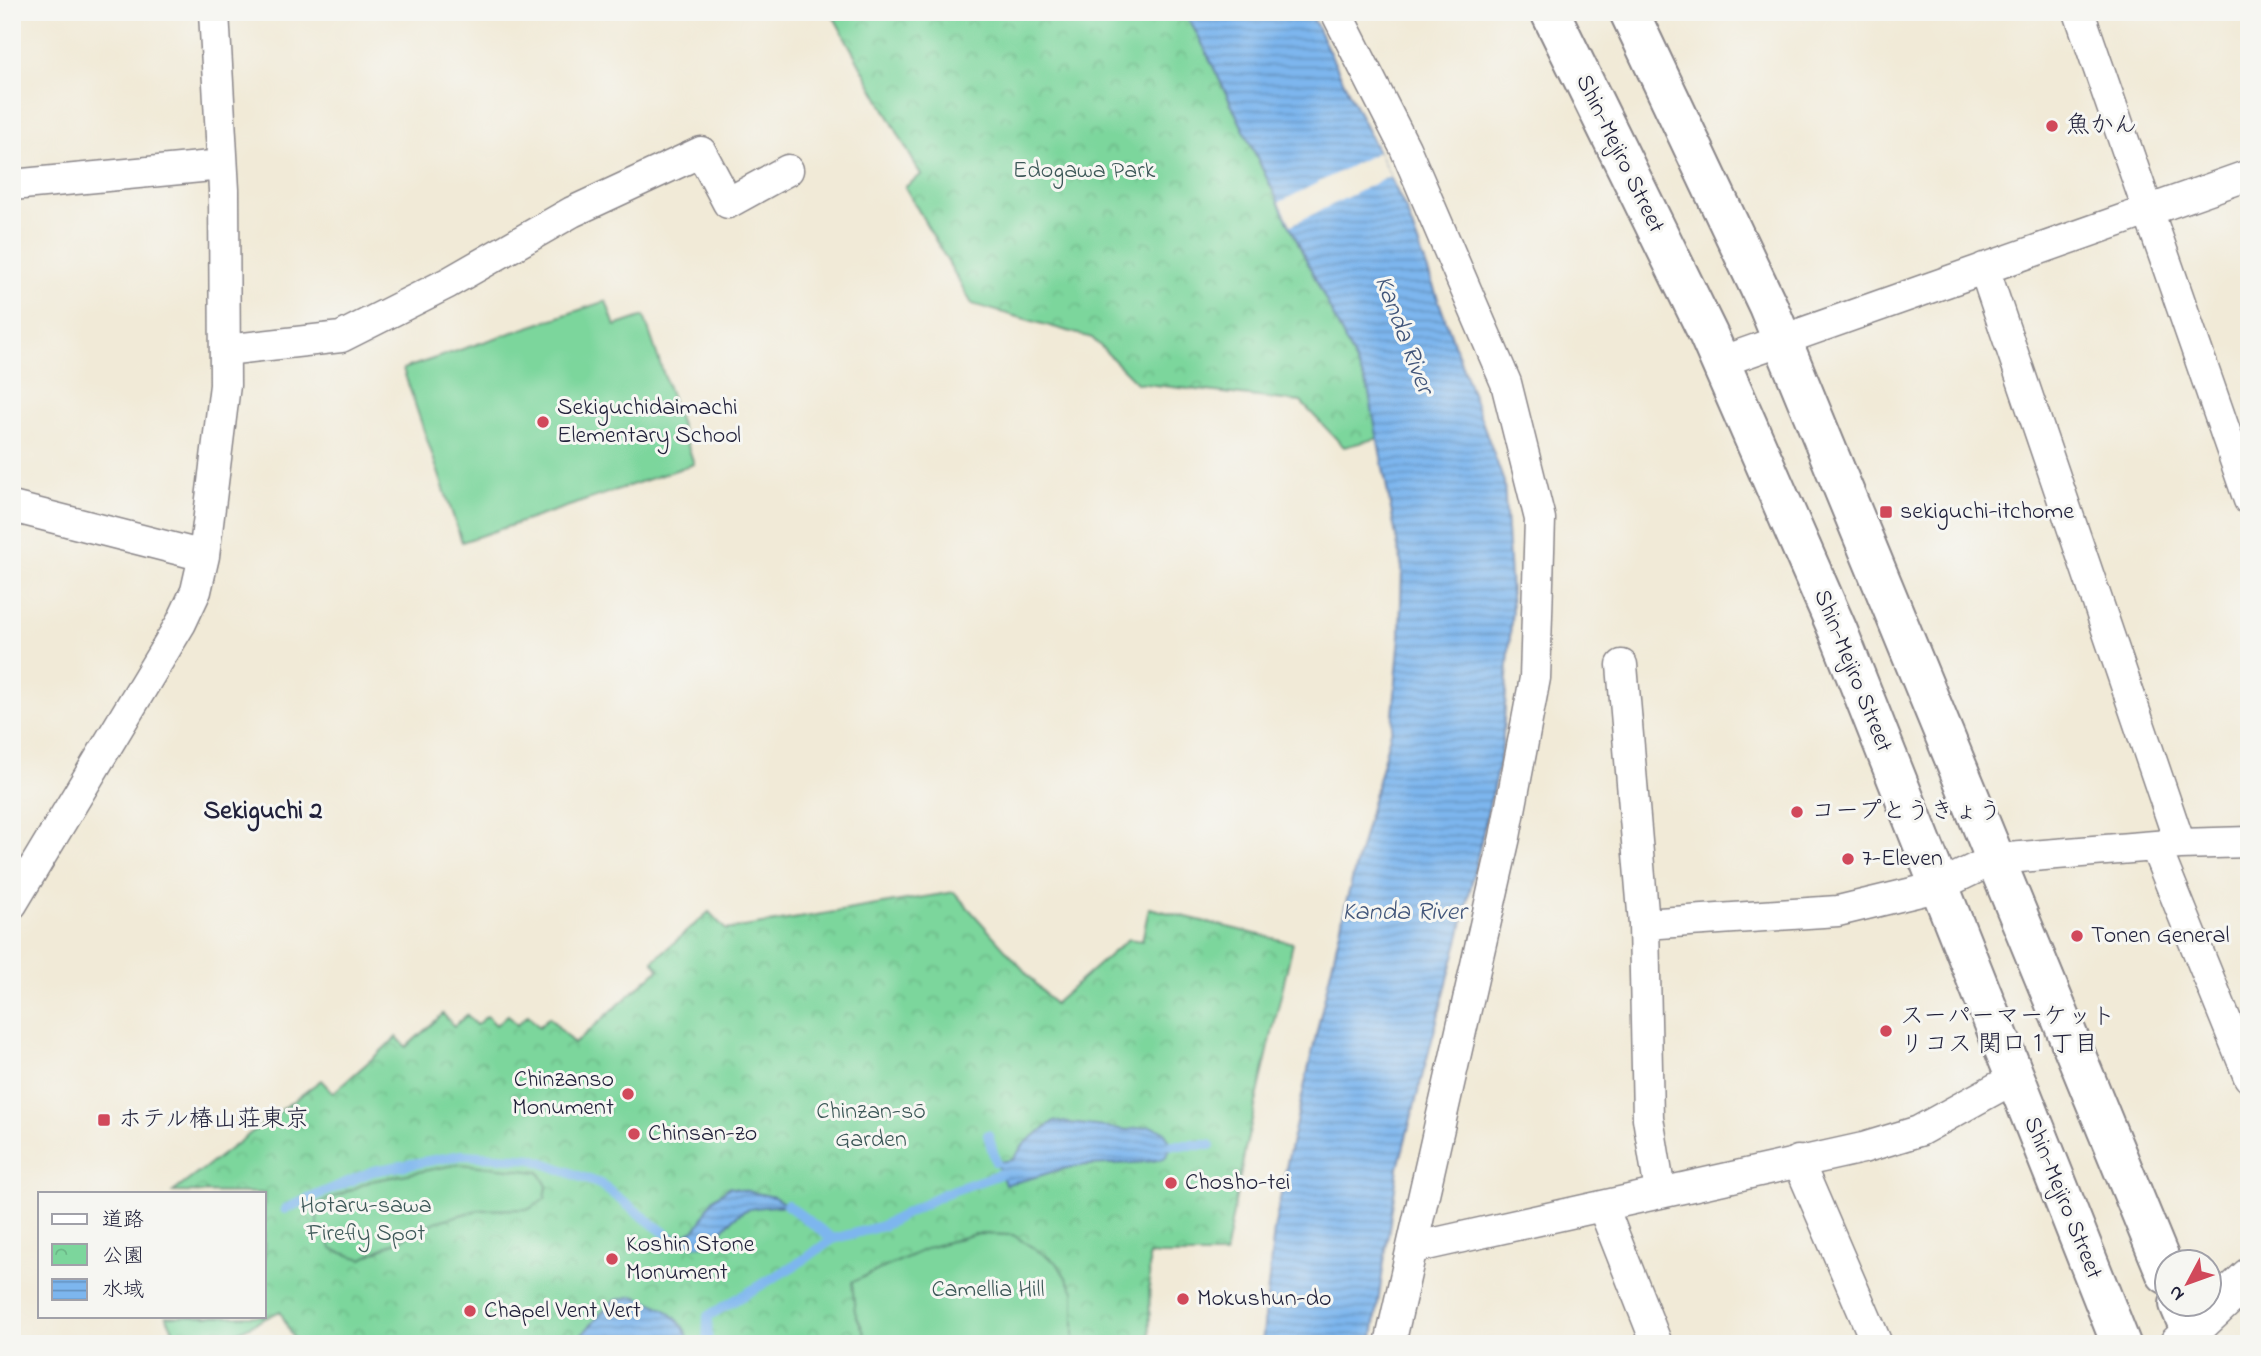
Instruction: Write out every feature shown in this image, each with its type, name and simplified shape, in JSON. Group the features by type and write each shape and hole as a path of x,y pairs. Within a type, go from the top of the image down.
{"main road":[{"name":"Shin-Mejiro Street","path":"1550,12 1720,362 1838,631 2013,1079 2121,1344"},
{"path":"1629,12 1783,340 2155,1248"}],"street":[{"path":"12,904 181,623 197,591 204,556 225,385 222,165 214,12"},
{"path":"1336,12 1405,148 1506,383 1540,519 1535,678 1505,837 1390,1344"},
{"path":"2079,12 2249,500"},
{"path":"225,350 341,337 448,283 572,212 701,152 728,203 788,170"},
{"path":"12,185 222,165"},
{"path":"1720,362 2249,175"},
{"path":"1984,268 2168,846 2249,1077"},
{"path":"12,507 204,556"},
{"path":"1622,665 1644,924 1648,1118 1660,1192"},
{"path":"1644,924 1838,911 1937,887 1995,859 2249,842"},
{"path":"1413,1248 1863,1148 1919,1131 2013,1079"},
{"path":"1798,1161 1877,1344"},
{"path":"1603,1206 1657,1344"},
{"path":"2186,1330 2249,1277"}],"green space":[{"name":"Edogawa Park","path":"831,12 1184,12 1199,37 1368,388 1379,438 1344,447 1301,402 1137,383 1092,338 972,304 905,187 921,175"},
{"path":"606,301 615,326 644,316 694,464 462,542 403,369"},
{"name":"Chinzan-sō Garden","path":"954,892 1054,1004 1128,939 1142,941 1149,908 1293,943 1245,1150 1225,1255 1149,1255 1150,1344 296,1344 280,1311 266,1318 266,1192 173,1192 321,1080 333,1093 397,1037 406,1047 443,1014 454,1026 467,1015 476,1025 487,1016 496,1025 508,1015 517,1025 528,1015 539,1027 549,1017 574,1044 659,969 653,961 709,912 726,930"},
{"name":"Hotaru-sawa Firefly Spot","path":"460,1164 539,1172 547,1186 545,1199 529,1209 478,1210 435,1222 362,1259 333,1250 317,1224 318,1204 371,1181"},
{"name":"Camellia Hill","path":"975,1234 1013,1235 1057,1263 1074,1291 1074,1344 869,1344 855,1312 852,1282 930,1247"},
{"name":"Chinzan-sō Garden","path":"167,1318 266,1318 213,1344 180,1344"}],"water":[{"name":"Kanda River","path":"1184,12 1310,12 1406,210 1504,482 1512,608 1502,749 1460,934 1398,1168 1372,1344 1262,1344 1274,1230 1288,1158 1347,899 1392,727 1400,635 1402,568 1368,388 1199,37"},
{"path":"1054,1121 1128,1130 1150,1126 1164,1131 1172,1145 1165,1158 1079,1166 1005,1184 996,1162 1012,1160 1025,1143"},
{"path":"729,1187 774,1197 787,1205 748,1209 734,1217 706,1244 685,1244 670,1237 688,1233 698,1227 713,1200"},
{"path":"633,1296 669,1312 682,1326 690,1344 573,1344 613,1301"}],"pier":[{"path":"1378,152 1390,176 1291,225 1280,202"}],"waterway":[{"path":"988,1135 996,1162"},
{"path":"1172,1145 1210,1145"},
{"path":"285,1209 373,1171 462,1155 533,1159 600,1184 670,1237"},
{"path":"707,1344 708,1316 797,1264 833,1239 882,1226 943,1194 1000,1174"},
{"path":"787,1205 833,1239"}],"place":[{"name":"魚かん","path":"2052,126"},
{"name":"Sekiguchidaimachi Elementary School","path":"543,422"},
{"name":"sekiguchi-itchome","path":"1886,512"},
{"name":"コープとうきょう","path":"1797,812"},
{"name":"7-Eleven","path":"1848,859"},
{"name":"Tonen General","path":"2077,936"},
{"name":"スーパーマーケット リコス 関口１丁目","path":"1886,1031"},
{"name":"Chinzanso Monument","path":"628,1094"},
{"name":"ホテル椿山荘東京","path":"104,1120"},
{"name":"Chinsan-zo","path":"634,1134"},
{"name":"Chosho-tei","path":"1171,1183"},
{"name":"Koshin Stone Monument","path":"612,1259"},
{"name":"Mokushun-do","path":"1183,1299"},
{"name":"Chapel Vent Vert","path":"470,1311"}],"district":[{"name":"Sekiguchi 2","path":"263,812"}]}
